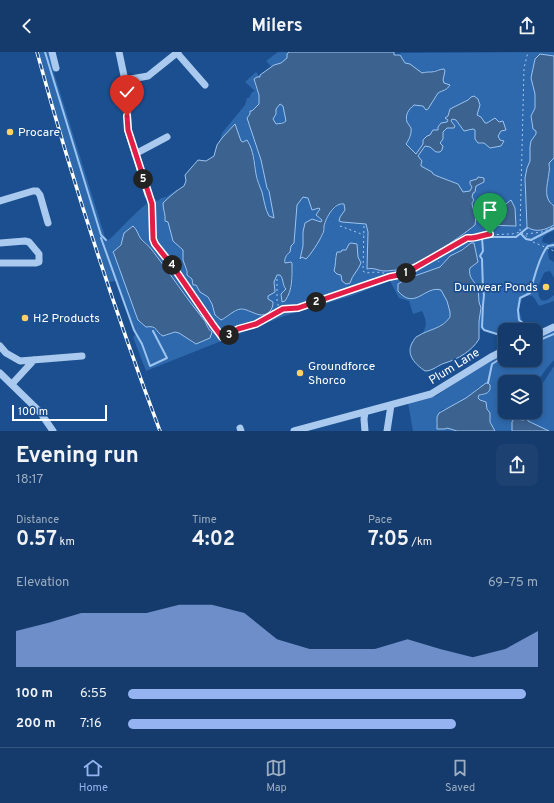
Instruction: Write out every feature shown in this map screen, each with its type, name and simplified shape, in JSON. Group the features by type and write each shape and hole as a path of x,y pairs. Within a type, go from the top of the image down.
{"street":[{"path":"52,52 56,68"},
{"path":"118,52 127,95 128,130 148,195"},
{"path":"124,80 148,76 177,52 206,85"},
{"path":"135,154 167,137"},
{"path":"0,201 37,191 40,195 48,223"},
{"path":"0,243 29,242 39,254 40,259 39,262 36,263 0,263"},
{"path":"542,333 554,327"},
{"path":"0,346 6,353 20,361 82,356"},
{"name":"Plum Lane","path":"294,431 431,394 498,354"},
{"path":"12,384 34,360"},
{"path":"0,373 40,412 53,431"},
{"path":"387,431 391,405"},
{"path":"365,412 364,419 366,431"}],"path":[{"path":"520,232 524,68 528,52"},
{"path":"148,195 152,204 153,239 155,244 174,268 222,337 227,336 238,329 256,324 280,310 298,308 401,275 467,238 472,239 482,235 512,234 520,232 533,242 554,251"},
{"path":"340,226 364,235"},
{"path":"364,226 363,271 366,273 376,272 391,274 398,272 401,275"},
{"path":"524,234 542,232 554,227"},
{"path":"435,257 439,262"},
{"path":"277,279 277,302 280,310"}],"shaded area":[{"path":"39,52 49,52 54,73 107,240 110,239 150,201 155,199 158,201 178,189 176,193 169,197 164,212 168,219 174,239 183,250 184,266 192,279 192,283 209,300 215,315 225,319 236,311 249,310 257,315 271,301 268,299 268,296 275,292 274,282 277,275 280,275 286,289 281,294 282,301 291,289 293,279 292,263 285,263 285,260 286,255 290,252 291,246 294,243 297,205 304,196 308,198 313,210 320,209 320,218 322,220 321,222 312,219 303,232 303,246 300,258 307,258 323,235 324,224 329,214 339,204 344,204 345,210 340,217 342,222 366,224 368,232 368,269 372,268 387,271 418,263 466,233 476,215 472,193 476,186 482,183 477,179 470,181 472,187 470,191 463,192 458,184 437,176 421,166 418,156 425,145 436,152 443,136 442,132 447,128 454,126 451,121 452,119 456,120 469,131 473,129 475,131 475,139 480,144 484,143 488,145 500,141 497,136 501,131 506,130 506,128 504,125 492,119 485,123 477,115 480,102 470,97 468,100 450,109 447,123 423,140 424,144 416,154 406,144 410,136 411,128 406,117 414,105 423,106 428,109 438,93 450,85 444,83 443,80 445,71 439,69 421,73 405,63 400,53 554,52 554,56 540,54 535,59 532,70 532,83 535,91 535,108 531,116 532,125 536,131 536,134 531,142 530,161 525,178 527,227 544,230 554,225 554,231 543,237 542,242 549,244 554,242 554,248 549,248 548,252 549,259 554,262 554,278 550,271 545,272 540,282 538,293 541,300 546,300 554,295 554,301 539,306 532,296 526,296 522,298 519,310 523,323 498,323 498,334 480,329 479,321 481,308 478,287 470,274 470,268 475,265 476,250 474,243 471,243 450,256 440,267 406,279 415,297 436,289 441,290 450,307 450,313 444,323 422,334 426,322 422,311 413,314 409,301 399,298 390,281 351,296 284,316 146,371 133,337 136,334 116,281 108,282 63,139","holes":["511,200 515,208 516,224 482,225 487,213 501,204 506,204","131,227 154,252 186,295 196,312 205,321 209,328 210,338 195,344 184,335 176,332 162,336 155,329 146,327 138,320 113,252 117,249","348,246 358,249 358,257 360,261 351,280 346,284 342,281 342,275 336,273 335,256 346,250"]},
{"path":"278,52 289,52 284,61 272,67 266,61"},
{"path":"289,52 394,52 394,55 400,55 405,63 410,64 422,73 444,69 443,80 444,83 450,85 449,87 438,93 428,109 426,110 423,106 414,105 407,115 406,119 411,130 406,144 416,154 423,144 423,140 430,135 433,130 438,130 441,123 447,122 448,120 445,118 448,116 450,109 474,96 478,99 480,105 477,115 481,117 485,123 495,118 499,122 503,121 506,130 501,131 498,136 500,140 504,141 501,146 490,148 484,143 478,143 475,139 475,130 464,131 456,120 452,119 451,121 455,126 454,128 447,128 443,132 443,139 440,143 443,146 440,152 436,152 430,147 425,146 418,156 422,161 421,166 437,176 458,184 463,192 470,191 472,187 470,181 477,179 478,177 484,178 484,182 476,186 472,197 474,200 472,203 475,216 475,225 426,258 397,270 385,271 372,268 367,269 368,232 366,224 339,221 345,210 344,204 337,205 331,211 325,222 323,234 315,248 306,259 302,257 300,259 305,223 312,219 321,222 322,220 316,215 320,209 312,210 308,198 303,197 297,205 294,243 291,246 290,252 286,256 285,260 285,263 292,263 291,288 288,297 282,302 281,294 286,289 280,275 277,275 274,282 275,292 268,296 268,299 273,302 273,306 267,314 260,315 245,309 241,309 221,320 215,315 208,297 200,292 196,285 193,285 192,279 187,275 183,260 183,250 173,241 168,222 165,221 163,203 184,186 186,181 185,175 198,160 206,161 214,156 217,145 235,124 241,141 243,142 247,140 251,148 256,176 262,192 266,210 269,216 274,218 261,160 247,118 250,111 252,111 259,104 259,95 254,79 260,77 260,75 274,65 281,63 287,58 287,54","holes":["280,104 283,106 286,121 276,124 273,119 276,114 276,109"]},
{"path":"540,54 554,56 554,158 549,163 547,195 550,203 554,206 554,225 544,229 534,230 527,227 525,178 530,161 531,141 536,134 536,131 533,129 531,116 535,108 535,94 531,78 535,59"},
{"path":"256,72 259,76 263,73 254,82 259,95 259,104 250,112 251,114 247,118 261,160 267,188 271,197 274,218 272,219 266,209 256,172 255,160 248,141 241,141 235,124 220,141 222,133 245,105 247,98 249,98 252,92 255,91 245,82"},
{"path":"280,104 283,106 286,121 276,124 273,119 276,114 276,109"},
{"path":"554,158 554,206 548,199 547,190 549,162"},
{"path":"511,200 515,208 516,226 482,225 487,213"},
{"path":"133,226 141,239 152,250 204,320 212,332 210,338 196,344 175,332 163,336 155,328 146,327 138,320 113,252 121,245 124,233"},
{"path":"351,243 357,244 358,257 361,263 350,283 346,284 342,281 341,275 334,271 337,252 346,250"},
{"path":"471,243 474,243 478,262 470,268 470,274 471,278 478,287 481,308 479,339 469,351 460,357 431,370 425,371 412,359 410,347 416,337 447,321 450,317 450,312 447,301 441,290 435,289 410,299 398,291 398,284 406,279 440,267 450,256 462,250"},
{"path":"554,329 554,360 542,375 498,375 498,419 514,419 512,422 512,431 495,431 490,422 487,405 478,398 479,396 486,394 479,387 461,401 451,407 441,410 437,417 436,425 444,429 447,428 457,431 413,431 408,403 436,396 498,356 498,367 542,367 542,335"},
{"path":"554,366 554,431 549,431 528,421 527,419 542,419 542,384"},
{"path":"486,383 490,385 490,390 486,394 479,395 478,398 486,402 487,409 490,413 490,422 495,431 457,431 447,428 437,429 437,417 439,413 466,398"},
{"path":"514,419 527,419 528,421 549,431 512,431 512,422"}],"waterway":[{"path":"45,52 101,235 106,240"},
{"path":"498,334 484,330 482,327 484,295 482,259 480,256 483,251 482,238 516,237 527,228"},
{"path":"521,234 526,239 531,240 554,228"},
{"path":"101,238 134,330 142,344 150,366 167,358 153,331"},
{"path":"523,323 519,320 518,310 520,298 530,293 542,255 548,246 554,245"},
{"path":"542,339 554,334"},
{"path":"488,383 492,364 498,360"}],"railway":[{"path":"37,52 64,148 94,243 160,431"}],"place":[{"name":"Procare","path":"10,132"},
{"name":"Dunwear Ponds","path":"546,287"},
{"name":"H2 Products","path":"25,318"},
{"name":"Groundforce Shorco","path":"300,373"}],"route":[{"path":"127,116 128,130 152,204 153,239 155,244 174,268 222,337 227,336 238,329 265,320 283,309 298,308 389,277 404,274 467,238 472,239 490,234"}]}
